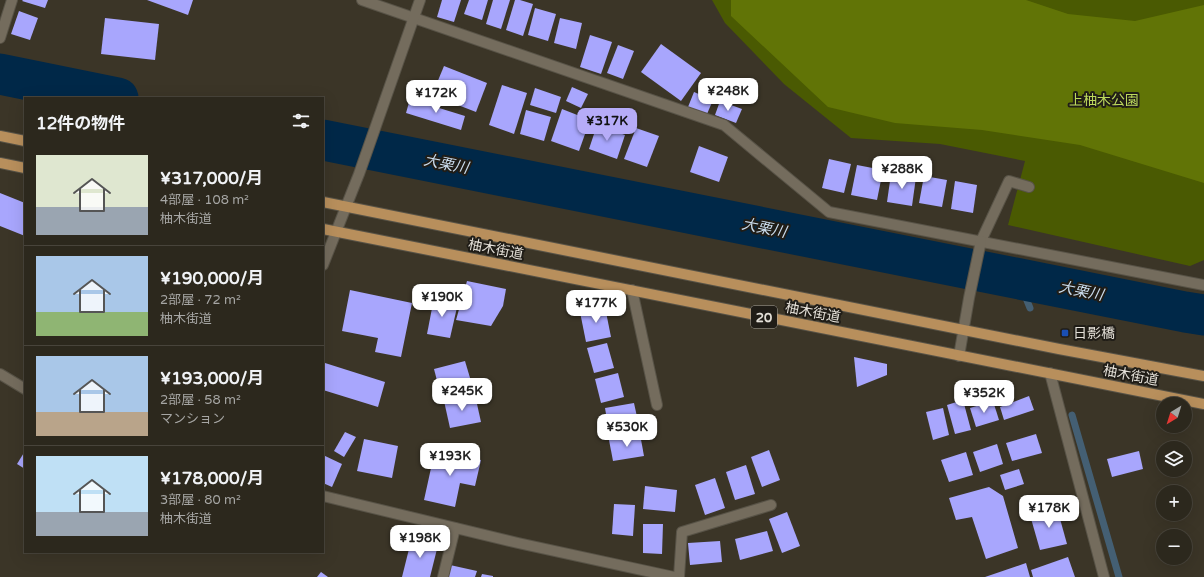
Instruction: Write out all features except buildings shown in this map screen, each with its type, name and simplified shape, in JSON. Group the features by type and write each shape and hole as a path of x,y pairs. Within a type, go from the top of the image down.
{"main road":[{"path":"0,136 24,141"},
{"path":"0,164 24,168"},
{"name":"柚木街道","path":"324,202 1059,349 1204,376"},
{"name":"柚木街道","path":"324,229 1204,404"}],"street":[{"path":"0,38 12,0"},
{"path":"362,0 724,125 829,212 980,243 1204,285"},
{"path":"324,262 347,207 420,0"},
{"path":"959,356 980,243 1009,181 1029,187"},
{"path":"632,290 657,405"},
{"path":"1050,373 1104,577"},
{"path":"0,374 24,388"},
{"path":"324,496 455,528 674,577"},
{"path":"679,577 682,532 771,505"},
{"path":"443,577 455,528"}],"green space":[{"name":"上柚木公園","path":"712,0 1204,0 1204,260 1190,266 1008,225 1025,161 940,144 851,138 784,84 725,23"},
{"name":"上柚木公園","path":"731,0 1026,0 1068,14 1135,21 1204,5 1204,183 1080,145 982,130 895,123 828,107 731,16"}],"waterway":[{"name":"大栗川","path":"0,74 113,97"},
{"name":"大栗川","path":"324,140 1204,315"},
{"path":"1018,278 1030,308"},
{"path":"1072,415 1119,577"}],"place":[{"name":"日影橋","path":"1065,333"}]}
